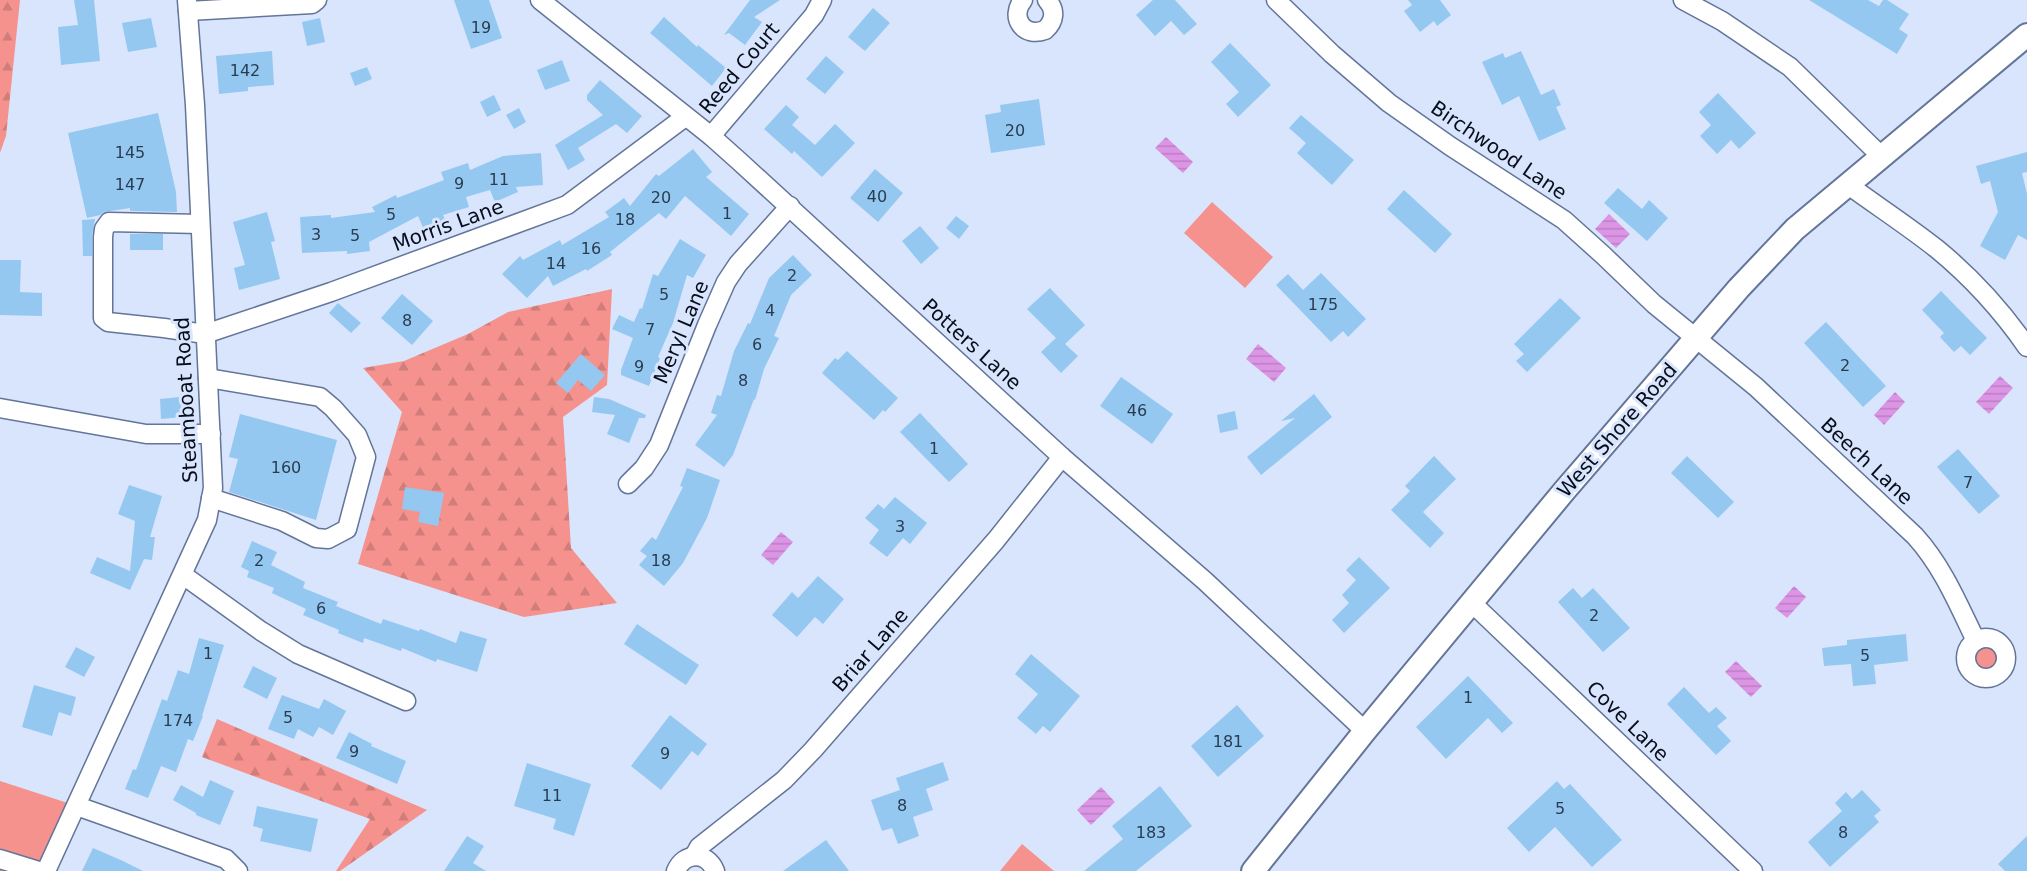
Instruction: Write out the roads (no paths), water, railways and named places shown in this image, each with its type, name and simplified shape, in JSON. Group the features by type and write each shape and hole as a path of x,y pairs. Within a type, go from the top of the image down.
{"main road":[{"name":"West Shore Road","path":"1253,871 1365,730 1565,490 1739,288 1782,242 1847,184 2027,35"}],"street":[{"path":"187,6 312,4 317,0"},
{"name":"Potters Lane","path":"540,0 711,136 1062,457 1199,576 1365,730"},
{"name":"Reed Court","path":"711,136 814,15 822,0"},
{"path":"1023,0 1017,10 1018,22 1026,31 1032,33 1045,30 1053,20 1049,1"},
{"name":"Birchwood Lane","path":"1276,0 1332,54 1389,103 1450,146 1564,220 1654,304 1697,338"},
{"path":"1683,0 1722,21 1790,67 1881,156"},
{"name":"Steamboat Road","path":"49,869 207,520 213,488 187,6"},
{"name":"Morris Lane","path":"206,334 331,292 567,205 685,117"},
{"path":"1847,184 1937,249 1976,285 2013,327 2027,347"},
{"name":"Meryl Lane","path":"628,484 644,468 659,445 726,282 738,264 790,206"},
{"path":"200,224 109,222 104,229 103,237 103,318 108,322 164,327 206,334"},
{"name":"Beech Lane","path":"1697,338 1756,387 1915,536 1946,577 1976,641"},
{"path":"208,378 320,397 357,435 366,457 347,530 328,539 316,537 282,521 211,498"},
{"path":"0,408 146,434 211,434"},
{"name":"Briar Lane","path":"676,871 683,860 694,856 699,847 784,780 813,750 996,540 1062,457"},
{"path":"183,574 261,631 298,654 406,700"},
{"name":"Cove Lane","path":"1472,603 1753,871"},
{"path":"77,806 226,859 238,871"},
{"path":"694,856 706,859 715,871"},
{"path":"0,859 49,869"}]}
